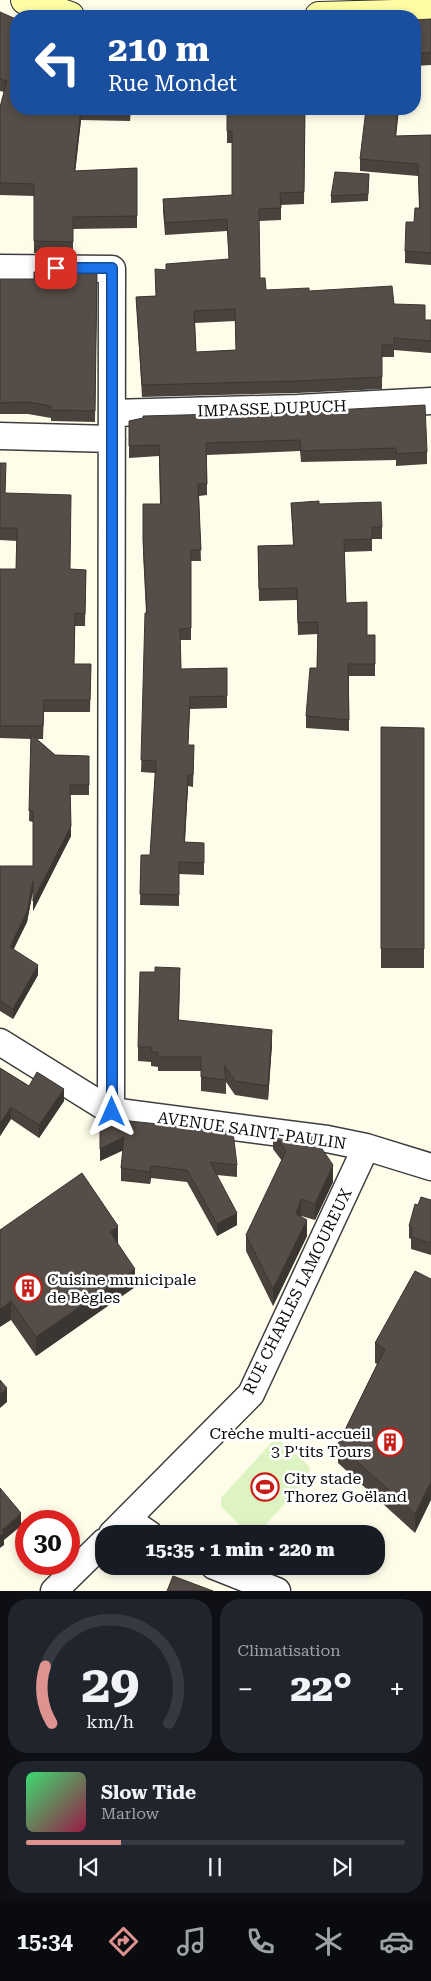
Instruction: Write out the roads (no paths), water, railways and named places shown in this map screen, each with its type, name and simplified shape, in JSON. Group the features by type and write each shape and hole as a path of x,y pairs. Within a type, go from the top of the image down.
{"street":[{"path":"25,0 53,10"},
{"path":"0,268 112,268 112,1112"},
{"name":"IMPASSE DUPUCH","path":"112,413 431,402"},
{"path":"0,436 112,439"},
{"name":"AVENUE SAINT-PAULIN","path":"0,1042 112,1112 327,1139 366,1147 431,1166"},
{"name":"RUE CHARLES LAMOUREUX","path":"121,1525 251,1394 366,1147"},
{"path":"54,1591 95,1551"},
{"path":"236,1575 276,1591"}],"place":[{"name":"Cuisine municipale de Bègles","path":"28,1288"},
{"name":"Crèche multi-accueil 3 P'tits Tours","path":"390,1442"},
{"name":"City stade Thorez Goëland","path":"265,1487"}]}
